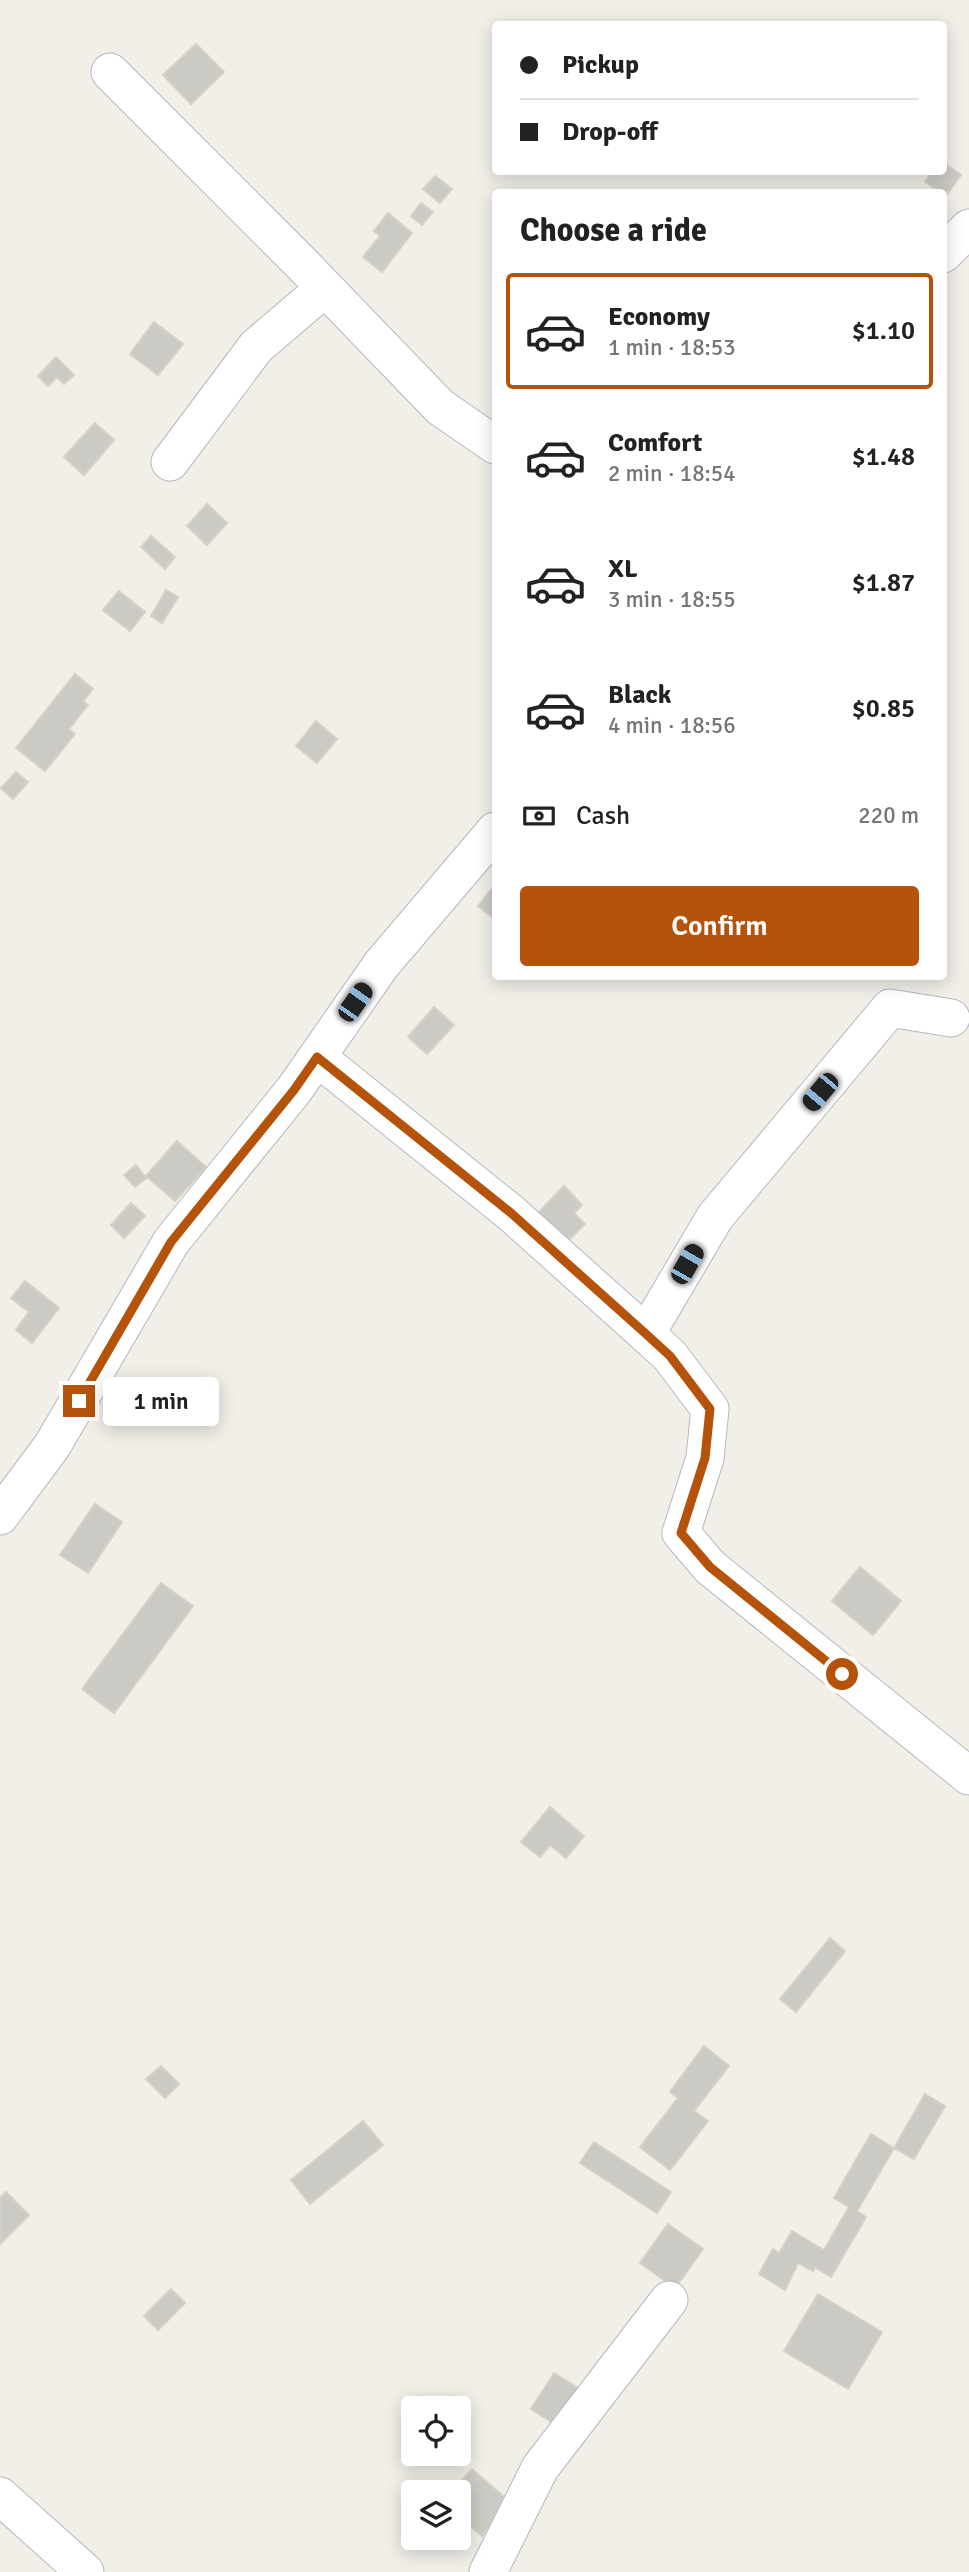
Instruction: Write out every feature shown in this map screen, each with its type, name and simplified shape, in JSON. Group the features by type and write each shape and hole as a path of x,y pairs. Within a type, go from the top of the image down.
{"street":[{"path":"110,72 440,407 492,443"},
{"path":"947,250 969,228"},
{"path":"170,462 256,347 325,288"},
{"path":"0,1516 52,1447 171,1242 294,1090 381,965 492,835"},
{"path":"646,1334 715,1217 890,1008 951,1018"},
{"path":"317,1057 511,1213 670,1356 710,1409 705,1458 681,1533 710,1567 969,1776"},
{"path":"488,2572 540,2468 669,2300"},
{"path":"0,2496 85,2572"}],"building":[{"path":"196,44 224,72 191,104 163,75"},
{"path":"947,165 961,175 947,195 947,189 936,189 925,182 930,175 947,175"},
{"path":"435,176 452,189 440,203 423,189"},
{"path":"421,203 433,212 422,225 411,216"},
{"path":"388,213 412,233 382,272 363,257 380,236 374,231"},
{"path":"154,322 183,344 158,375 130,354"},
{"path":"56,357 74,375 64,384 57,377 48,386 38,376"},
{"path":"95,423 114,440 84,475 64,457"},
{"path":"207,504 227,523 207,545 187,526"},
{"path":"151,536 175,557 165,569 141,547"},
{"path":"166,590 178,597 162,623 151,616"},
{"path":"119,591 145,612 130,631 103,610"},
{"path":"75,674 93,689 83,701 88,705 69,729 75,734 45,771 16,748"},
{"path":"316,721 337,739 317,763 296,746"},
{"path":"16,772 28,782 13,799 1,788"},
{"path":"492,889 492,917 478,906"},
{"path":"434,1007 454,1025 427,1054 408,1037"},
{"path":"177,1141 206,1167 175,1201 146,1176"},
{"path":"136,1165 146,1178 135,1187 124,1175"},
{"path":"564,1186 582,1205 574,1213 585,1224 562,1247 538,1213"},
{"path":"131,1203 145,1216 124,1238 111,1225"},
{"path":"25,1281 59,1308 32,1343 16,1330 29,1312 11,1298"},
{"path":"95,1504 122,1522 88,1573 60,1555"},
{"path":"860,1567 901,1601 873,1635 832,1601"},
{"path":"161,1583 193,1606 114,1713 82,1689"},
{"path":"550,1807 584,1836 566,1858 550,1845 540,1857 521,1842"},
{"path":"830,1938 845,1951 796,2012 780,1999"},
{"path":"704,2046 729,2066 694,2111 708,2121 670,2170 640,2147 678,2098 670,2092"},
{"path":"161,2066 179,2084 165,2098 146,2079"},
{"path":"925,2094 945,2106 914,2159 894,2148"},
{"path":"363,2121 383,2145 310,2204 291,2180"},
{"path":"871,2134 894,2148 857,2211 866,2217 831,2277 815,2267 813,2271 798,2263 785,2290 759,2274 773,2249 779,2253 792,2231 824,2250 849,2207 834,2198"},
{"path":"594,2142 671,2192 657,2213 580,2163"},
{"path":"6,2192 29,2215 0,2244 0,2198"},
{"path":"668,2224 703,2249 675,2288 640,2263"},
{"path":"171,2289 185,2303 158,2330 144,2316"},
{"path":"818,2294 882,2332 848,2389 784,2351"},
{"path":"554,2373 591,2396 567,2432 531,2409"},
{"path":"472,2469 511,2503 482,2536 471,2526 471,2480 462,2480"}],"route":[{"path":"79,1401 171,1242 294,1090 317,1057 511,1213 670,1356 710,1409 705,1458 681,1533 710,1567 842,1674"}]}
